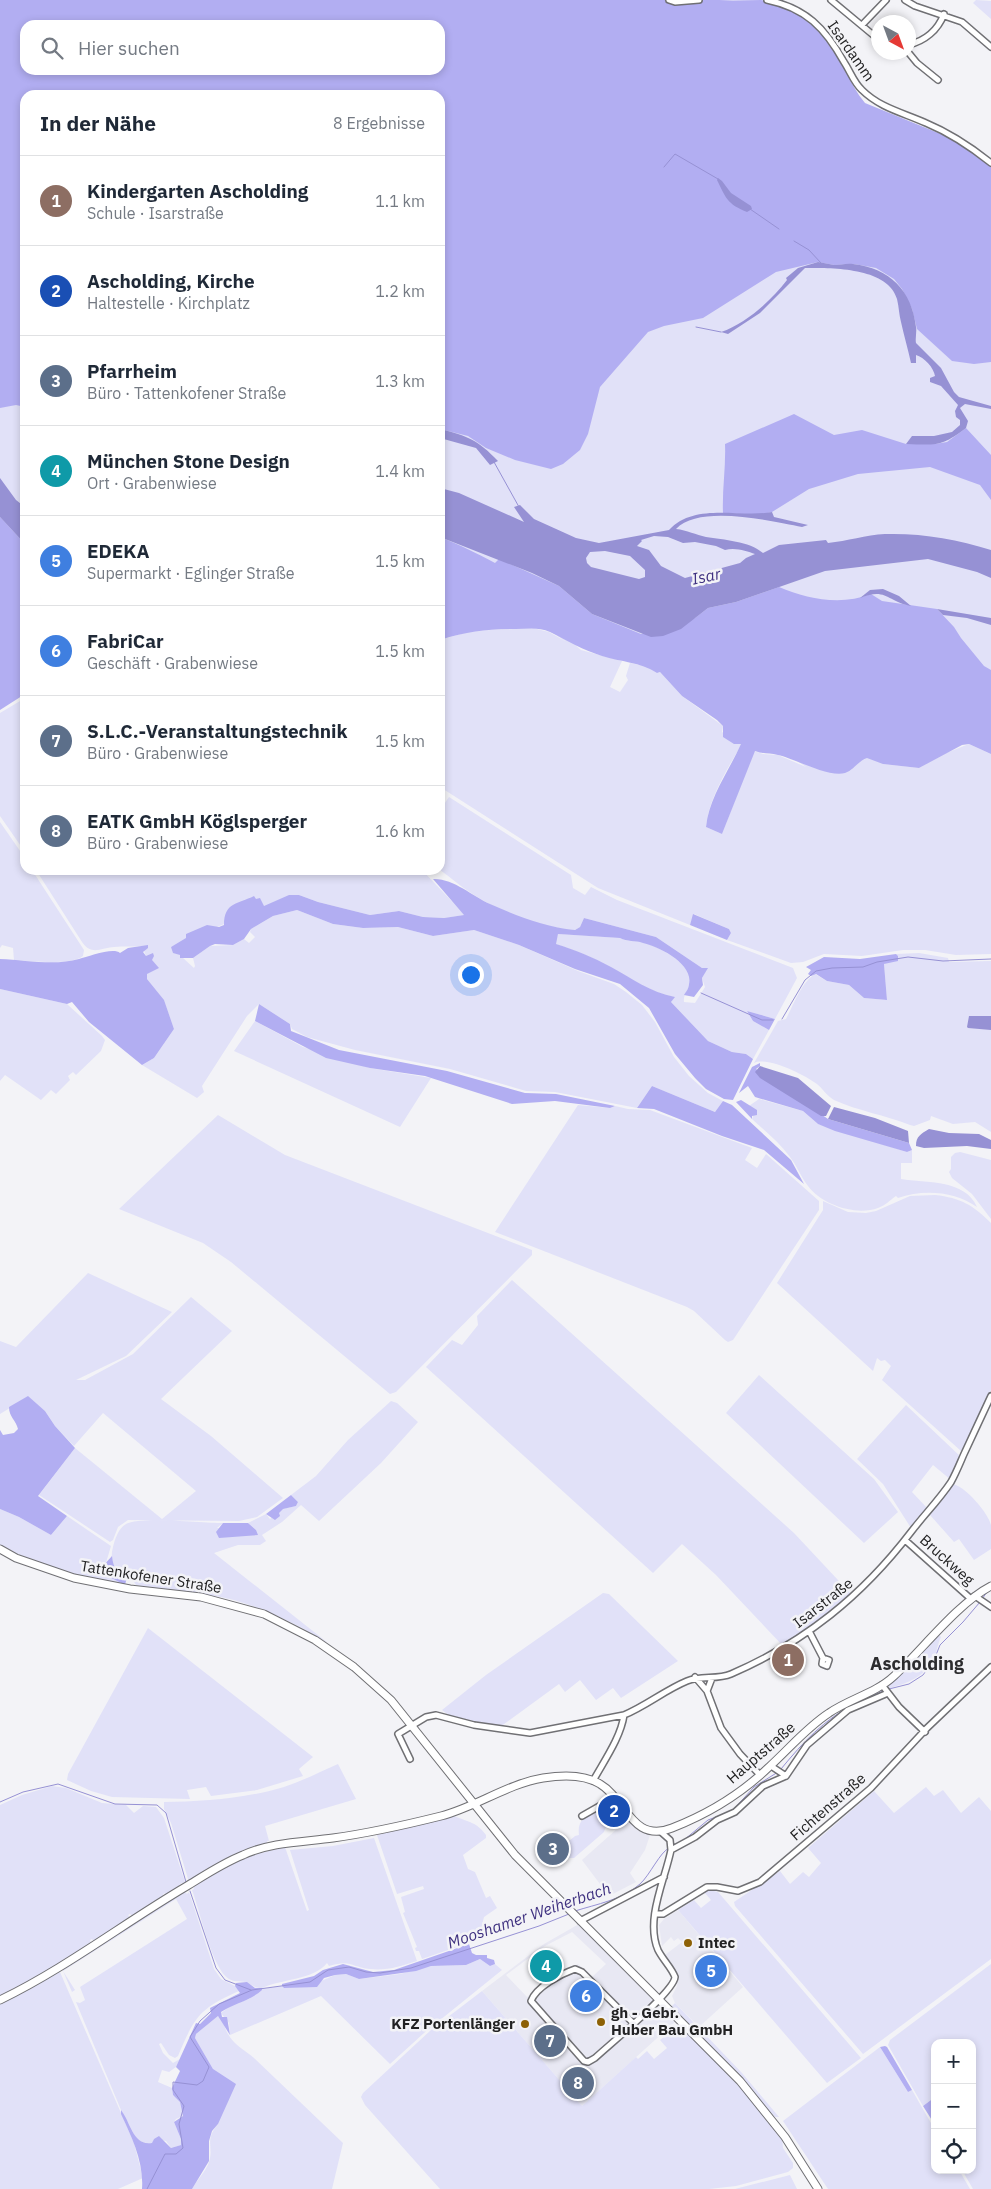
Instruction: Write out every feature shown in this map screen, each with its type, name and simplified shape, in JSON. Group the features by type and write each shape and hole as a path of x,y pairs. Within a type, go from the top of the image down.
{"main road":[{"name":"Tattenkofener Straße","path":"0,1549 16,1558 74,1578 130,1589 200,1596 264,1614 292,1627 335,1652 374,1683 412,1726 473,1805 515,1855 577,1919 723,2062 756,2100 785,2138 818,2189"},
{"name":"Hauptstraße","path":"661,1832 716,1808 760,1775 778,1771 807,1731 829,1712 885,1690 893,1677 991,1586"},
{"path":"0,2000 46,1977 124,1924 245,1853 273,1846 335,1838 414,1822 457,1811 541,1778 562,1776 594,1781 605,1787 640,1826 652,1831 661,1832"}],"street":[{"path":"673,1 699,0"},
{"name":"Isardamm","path":"767,0 791,7 815,21 833,43 855,82 870,97 889,109 953,135 991,163"},
{"path":"832,0 871,33"},
{"path":"862,25 886,0"},
{"path":"905,0 915,6 944,14 962,22 991,47"},
{"path":"916,42 927,37 937,28 944,14"},
{"path":"915,60 938,80"},
{"name":"Isarstraße","path":"412,1726 426,1717 436,1715 474,1726 530,1733 624,1715 635,1711 675,1686 695,1677 712,1678 729,1675 765,1659 809,1632 856,1595 906,1540 952,1480 991,1396"},
{"name":"Bruckweg","path":"906,1540 977,1599 991,1607"},
{"path":"809,1632 823,1658"},
{"name":"Fichtenstraße","path":"656,1914 663,1914 707,1887 738,1891 760,1882 871,1788 991,1667"},
{"path":"695,1677 706,1692 721,1728 740,1754 760,1775"},
{"path":"706,1692 712,1678"},
{"path":"671,1846 695,1836 716,1820 735,1812 778,1771 848,1710 885,1690 899,1707 925,1732"},
{"path":"594,1781 623,1722 624,1715"},
{"path":"410,1759 398,1734 412,1726"},
{"path":"582,1816 603,1804 608,1805 617,1800"},
{"path":"598,1808 610,1821 624,1810"},
{"path":"633,2023 582,1972 576,1969 545,1985 531,2001 584,2061 588,2062 633,2023 670,1988 675,1977 658,1948 654,1928 671,1846 671,1829"},
{"path":"661,1832 671,1846"},
{"path":"577,1919 664,1877"}],"shaded area":[{"path":"0,0 664,0 827,37 844,69 852,92 865,113 958,141 983,164 991,191 991,752 965,741 883,764 919,768 941,755 969,744 991,754 991,954 956,955 925,950 903,950 862,956 824,954 803,962 791,963 727,940 731,933 729,929 694,914 690,925 598,888 445,790 445,639 471,631 533,628 549,632 565,641 545,628 445,602 445,90 20,90 20,597 0,603","holes":["574,644 655,661 806,767 778,755 754,751 722,834 706,827 708,816 715,795 742,744 722,732 723,726 682,696 660,672 657,673 646,666 630,663 626,676 628,680 620,692 610,687 622,661 581,650"]},
{"path":"0,0 770,1 788,7 806,17 821,29 837,52 854,87 865,103 953,139 991,166 991,362 974,364 952,361 917,329 912,309 902,289 894,279 876,268 854,264 834,265 818,262 776,272 703,318 664,326 648,332 600,387 588,434 580,450 563,464 551,469 515,460 486,448 468,436 445,430 445,90 20,90 20,406 0,408"},
{"path":"976,0 991,1 991,19 973,3"},
{"path":"794,414 834,435 862,430 906,444 947,442 966,428 991,455 991,500 980,485 930,467 858,474 809,489 772,512 758,515 723,513 725,444"},
{"path":"0,517 20,539 20,697 0,710"},
{"path":"445,539 495,563 499,559 559,586 592,614 641,634 695,618 708,608 736,602 779,587 801,595 824,600 848,600 871,594 882,601 937,609 954,627 984,666 991,670 991,754 969,744 962,745 919,768 883,764 867,758 848,772 838,774 778,755 755,751 722,834 706,827 708,816 715,795 741,744 734,744 723,737 723,726 682,696 660,672 657,673 637,664 595,654 542,629 486,630 445,638"},
{"path":"20,701 20,845 0,816 0,713"},
{"path":"449,797 571,875 573,888 585,895 591,887 617,900 793,968 797,978 775,1019 747,1011 753,1021 769,1030 753,1059 746,1054 732,1052 708,1041 671,1002 674,997 649,988 597,960 555,944 558,934 620,938 657,947 673,957 686,969 690,983 684,997 684,1002 695,1003 705,987 702,978 707,969 702,968 656,937 584,918 580,927 575,930 534,922 495,907 445,874 445,803"},
{"path":"0,822 20,851 20,875 35,875 84,950 83,956 77,959 60,962 40,962 14,960 13,948 2,945 0,948"},
{"path":"39,875 427,875 465,915 444,918 423,917 399,911 370,915 318,902 299,895 218,926 171,947 194,968 193,958 210,946 233,945 244,939 249,943 255,937 250,932 251,929 273,916 297,910 333,924 363,928 398,927 433,936 474,930 519,945 578,971 614,984 626,992 642,1005 655,1022 674,1057 689,1076 708,1093 723,1101 715,1112 652,1086 637,1108 555,1092 526,1091 450,1069 355,1050 307,1037 292,1029 290,1024 259,1004 247,1016 202,1086 204,1092 197,1098 142,1065 154,1058 174,1029 164,1001 147,979 146,956 142,946 93,950 89,949 82,942"},
{"path":"433,879 448,881 483,901 542,924 575,930 580,927 584,918 656,937 702,968 708,968 702,978 703,985 694,997 684,995 689,987 689,977 681,963 657,948 620,938 558,934 556,944 577,951 650,988 675,997 671,1002 708,1041 732,1052 746,1054 753,1059 733,1100 724,1099 706,1089 695,1078 675,1054 649,1008 620,984 575,969 519,945 474,930 433,936 398,927 363,928 333,924 297,910 273,916 251,929 244,939 233,945 215,944 193,958 180,958 180,955 173,953 171,947 186,938 186,934 207,925 219,927 224,925 226,912 229,908 254,896 256,899 260,898 264,906 289,895 299,895 318,902 370,915 399,911 423,917 444,918 464,915"},
{"path":"693,914 729,929 731,933 727,940 690,925"},
{"path":"148,945 148,948 143,952 146,956 153,953 152,960 159,968 147,974 147,979 164,1000 174,1029 154,1058 142,1065 89,1022 72,1002 67,1004 0,989 0,959 60,962 112,951 120,953 128,948"},
{"path":"919,953 948,958 949,962 991,961 991,1132 975,1122 953,1124 931,1116 930,1120 914,1126 910,1125 834,1100 817,1084 786,1067 768,1062 754,1063 778,1021 786,1019 802,988 815,974 827,981 849,985 864,998 887,1000 884,964 898,956 896,954"},
{"path":"896,954 898,961 884,964 887,1000 864,998 849,985 827,981 816,974 811,976 808,974 811,970 806,967 824,957 860,959"},
{"path":"0,989 67,1004 105,1040 101,1051 76,1075 73,1072 68,1076 70,1080 56,1094 51,1090 41,1100 5,1075 0,1081"},
{"path":"259,1004 290,1024 291,1031 339,1050 447,1071 525,1093 556,1094 615,1106 610,1108 555,1101 512,1104 425,1076 370,1068 326,1058 255,1021"},
{"path":"747,1011 775,1019 769,1030 753,1021"},
{"path":"255,1021 303,1047 370,1068 431,1078 400,1127 234,1051"},
{"path":"760,1063 760,1066 756,1069 828,1119 909,1143 912,1150 907,1152 835,1131 818,1124 803,1111 755,1097 748,1086 739,1093 752,1067"},
{"path":"652,1086 715,1112 723,1101 732,1105 791,1160 804,1184 764,1150 722,1136 654,1109 637,1108"},
{"path":"759,1099 803,1111 818,1124 907,1152 912,1150 912,1163 901,1163 901,1179 933,1182 954,1187 964,1191 977,1207 959,1198 939,1193 918,1193 898,1198 896,1196 881,1207 860,1211 850,1210 830,1203 814,1193 786,1152 752,1119 749,1106"},
{"path":"741,1100 757,1110 757,1115 752,1116 752,1119 736,1102"},
{"path":"578,1105 610,1108 615,1106 628,1109 650,1110 752,1148 745,1160 757,1168 766,1154 819,1201 819,1210 733,1340 728,1342 725,1340 694,1311 687,1307 495,1232"},
{"path":"218,1115 285,1155 532,1250 532,1255 396,1392 390,1394 231,1262 203,1243 119,1209"},
{"path":"960,1152 991,1160 991,1219 972,1194 952,1178 949,1172 951,1169 951,1157 955,1153"},
{"path":"935,1195 966,1203 991,1223 991,1390 964,1449 961,1451 882,1380 891,1366 885,1360 881,1361 877,1358 873,1371 777,1283 823,1210 823,1201 848,1212 866,1213 876,1211 910,1196"},
{"path":"88,1273 172,1312 126,1356 76,1380 85,1380 133,1354 191,1297 232,1331 161,1399 211,1436 283,1498 257,1517 239,1521 128,1520 118,1527 113,1540 110,1542 39,1495 75,1448 162,1519 196,1491 103,1413 74,1446 55,1426 45,1411 28,1397 0,1414 0,1341 16,1347"},
{"path":"512,1280 794,1533 852,1595 833,1611 783,1646 716,1575 682,1544 653,1573 426,1367 452,1340 462,1345 478,1325 477,1316"},
{"path":"759,1375 874,1479 898,1512 864,1543 726,1413"},
{"path":"28,1396 45,1411 55,1426 75,1448 38,1496 67,1516 51,1535 19,1517 0,1509 0,1430 3,1435 14,1433 18,1429 9,1407"},
{"path":"391,1401 397,1403 418,1422 381,1463 319,1521 301,1505 282,1522 262,1535 266,1541 260,1545 238,1545 214,1553 328,1643 283,1618 259,1608 222,1597 136,1585 132,1579 126,1581 116,1570 112,1562 113,1547 119,1531 126,1524 144,1520 173,1520 223,1523 217,1528 256,1530 248,1523 266,1514 270,1519 282,1509 296,1506 298,1502 291,1495 316,1476 348,1440"},
{"path":"906,1405 961,1457 951,1480 933,1465 912,1492 928,1509 911,1528 883,1484 857,1459"},
{"path":"951,1484 962,1489 975,1500 986,1514 991,1525 991,1549 974,1560 959,1539 954,1542 930,1515"},
{"path":"291,1495 298,1502 296,1506 283,1509 279,1513 280,1516 275,1520 266,1514"},
{"path":"0,1509 19,1517 51,1535 67,1516 111,1546 105,1566 98,1572 116,1578 123,1585 60,1570 29,1559 0,1545"},
{"path":"223,1523 248,1523 256,1530 258,1535 219,1538 216,1532"},
{"path":"112,1556 116,1570 126,1581 125,1585 100,1572 101,1568"},
{"path":"603,1593 609,1594 678,1661 621,1698 613,1688 596,1700 580,1680 565,1692 559,1684 500,1727 450,1716 442,1710 486,1675"},
{"path":"148,1628 313,1757 299,1769 303,1776 257,1790 211,1796 206,1787 187,1790 190,1799 112,1797 91,1791 67,1780 68,1774"},
{"path":"937,1633 941,1637 934,1657 925,1671 903,1684 890,1688 888,1686"},
{"path":"338,1764 356,1799 265,1826 269,1841 267,1841 267,1844 189,1882 171,1823 164,1809 164,1802 225,1799 270,1791 297,1782"},
{"path":"52,1786 66,1788 102,1803 126,1805 134,1813 143,1806 156,1807 164,1818 186,1885 181,1883 180,1885 183,1886 167,1896 164,1893 164,1898 133,1917 130,1914 128,1915 131,1918 94,1942 92,1939 90,1940 91,1944 42,1977 40,1974 39,1978 0,1998 0,1805 22,1795"},
{"path":"926,1787 934,1796 943,1790 961,1813 979,1797 991,1811 991,1959 863,2054 735,1906 734,1902 780,1871 790,1884 803,1872 809,1877 821,1863 808,1848 874,1791 894,1813"},
{"path":"597,1809 608,1821 604,1832 574,1858 570,1858 562,1847 579,1835 581,1822"},
{"path":"454,1816 476,1825 486,1835 486,1838 463,1855 468,1869 475,1872 486,1898 490,1896 497,1908 484,1917 479,1937 474,1941 422,1959 419,1951 416,1951 415,1948 417,1947 403,1913 405,1912 401,1897 424,1889 423,1886 397,1894 377,1835"},
{"path":"627,1820 639,1830 650,1835 645,1850 630,1873 636,1882 609,1896 582,1860"},
{"path":"374,1838 417,1961 394,1968 382,1969 364,1968 347,1963 329,1966 327,1963 314,1973 262,1988 246,1982 229,1979 223,1973 217,1964 207,1939 192,1890 194,1889 193,1886 245,1857 285,1847 307,1911 309,1910 290,1850 333,1846"},
{"path":"710,1890 718,1892 861,2058 827,2083 678,1910 694,1900 701,1908 711,1900 704,1892"},
{"path":"184,1891 187,1894 189,1892 214,1969 221,1979 235,1986 239,1991 215,2003 200,2015 189,2031 178,2056 175,2058 169,2055 161,2043 159,2044 163,2053 173,2063 180,2059 176,2067 169,2072 162,2070 158,2082 172,2088 173,2095 180,2102 183,2116 174,2122 181,2139 181,2145 171,2148 166,2141 154,2139 153,2143 145,2143 135,2136 121,2110 76,2002 80,2003 85,2000 80,1987 187,1919 176,1899 63,1971"},
{"path":"678,1910 743,1987 699,2027 675,2003 672,1996 677,1986 678,1977 665,1955 682,1942 678,1938 674,1941 671,1937 662,1946 659,1925 664,1919"},
{"path":"579,1924 676,2021 582,2106 482,1991 544,1944","holes":["572,1932 606,1964 592,1977 578,1964 544,1984 527,1997 506,1975 545,1946"]},
{"path":"469,1944 472,1953 487,1955 487,1958 494,1960 495,1964 490,1966 480,1959 466,1965 431,1966 416,1971 359,1979 346,1974 335,1975 324,1978 317,1987 284,1988 282,1986 282,1984 314,1976 323,1970 343,1964 373,1972 394,1970"},
{"path":"480,1959 490,1966 495,1964 502,1970 424,2033 390,2064 321,1996 230,2035 229,2023 221,2013 232,2005 249,1999 262,1989 282,1986 284,1988 319,1982 335,1975 346,1974 359,1979 400,1974 431,1966 466,1965"},
{"path":"991,1964 991,2189 973,2189 964,2174 976,2174 976,2039 931,2039 931,2100 923,2106 888,2045 890,2040"},
{"path":"63,1971 75,1990 72,1992"},
{"path":"60,1972 134,2143 143,2178 118,2189 0,2189 0,2004"},
{"path":"247,1982 255,1988 262,1988 262,1990 221,2012 222,2017 227,2017 230,2035 218,2016 196,2034 195,2038 213,2069 236,2084 218,2124 212,2131 209,2141 209,2161 192,2189 142,2189 139,2160 121,2110 136,2137 141,2141 152,2143 159,2136 171,2148 181,2145 181,2139 174,2122 183,2116 180,2102 173,2095 172,2088 180,2071 176,2067 196,2023 200,2024 211,2013 210,2008 240,1993 235,1986 236,1983"},
{"path":"482,1991 582,2106 636,2057 638,2059 647,2051 654,2059 667,2048 660,2040 679,2025 743,2089 782,2137 783,2148 793,2163 793,2168 788,2172 736,2186 709,2189 440,2189 365,2105 361,2097 363,2093 431,2030"},
{"path":"675,2003 742,2073 779,2117 775,2117 711,2046 671,2007"},
{"path":"218,2016 233,2041 254,2058 343,2143 332,2189 192,2189 209,2162 211,2152 210,2139 218,2124 213,2069 195,2038 196,2034"},
{"path":"885,2046 912,2090 908,2092 880,2047"},
{"path":"880,2047 908,2092 912,2090 931,2123 931,2174 961,2174 970,2189 828,2189 783,2121"},
{"path":"931,2100 931,2119 923,2106"},
{"path":"790,2175 797,2189 735,2189"}],"water":[{"path":"718,178 731,193 751,206 752,209 747,212 731,203 717,180"},
{"path":"818,262 834,265 851,264 866,266 888,276 904,292 910,303 914,314 916,343 941,368 954,392 959,397 991,406 991,409 965,404 960,408 968,421 966,428 958,434 938,444 906,444 912,436 934,436 952,432 960,425 960,420 956,417 955,411 958,405 941,386 930,382 930,378 935,376 931,366 925,360 916,355 916,363 911,363 897,299 892,288 871,275 843,269 805,268 760,313 728,334 721,332 757,311 780,288 787,280 786,278 798,268"},
{"path":"445,430 478,443 498,461 490,465 476,448 445,439"},
{"path":"0,478 20,503 20,539 0,517"},
{"name":"Isar","path":"445,489 459,493 524,522 514,507 520,505 534,519 576,538 599,543 669,530 680,521 691,516 718,513 772,512 774,517 808,525 802,527 755,518 718,516 701,517 687,521 676,529 706,537 744,543 763,553 779,545 826,540 828,543 878,535 899,534 939,538 991,550 991,578 977,572 928,559 825,571 736,602 708,608 681,629 663,636 651,637 592,614 559,586 532,573 445,539","holes":["654,536 668,537 683,543 695,542 716,546 725,550 737,549 755,554 740,563 685,578 661,566 649,550 637,546 641,540","605,551 630,556 645,570 645,577 639,579 591,567 587,563 586,558 590,552"]},
{"path":"883,589 899,596 911,606 897,602 887,596 876,594 860,598 870,590"},
{"path":"937,609 991,618 991,625 967,618 943,615"},
{"path":"969,1016 991,1016 991,1030 968,1028"},
{"path":"760,1066 798,1078 831,1106 826,1116 821,1116 760,1078 755,1072"},
{"path":"834,1107 875,1118 908,1131 909,1143 828,1119"},
{"path":"929,1129 949,1133 979,1134 991,1140 991,1149 967,1146 924,1148 916,1146 921,1134"}],"waterway":[{"path":"664,167 675,154 718,179"},
{"path":"750,209 779,229"},
{"path":"794,241 809,250 821,263"},
{"path":"696,327 721,332"},
{"path":"494,462 519,507"},
{"path":"782,1019 805,980 816,971 832,968 863,967 877,962 908,957 943,961 991,959"},
{"path":"701,993 762,1020 773,1020"},
{"name":"Mooshamer Weiherbach","path":"982,1599 987,1592"},
{"name":"Mooshamer Weiherbach","path":"889,1689 909,1684 923,1675 934,1660 940,1645 980,1602"},
{"name":"Mooshamer Weiherbach","path":"866,1698 883,1691"},
{"name":"Mooshamer Weiherbach","path":"781,1769 815,1732 833,1717 855,1703"},
{"name":"Mooshamer Weiherbach","path":"727,1813 734,1809 754,1787 778,1772"},
{"path":"0,1802 23,1792 58,1784 115,1804 157,1805 166,1813 186,1882"},
{"name":"Mooshamer Weiherbach","path":"684,1840 708,1820 724,1814"},
{"name":"Mooshamer Weiherbach","path":"575,1911 609,1901 633,1889 644,1880 662,1854 669,1848"},
{"path":"190,1891 216,1968 225,1980 251,1990"},
{"name":"Mooshamer Weiherbach","path":"147,2189 165,2154 176,2154 183,2148 179,2124 184,2106 173,2090 173,2082 197,2085 203,2081 209,2067 190,2037 200,2021 219,2004 252,1990 310,1982 328,1970 349,1967 366,1972 380,1973 411,1968 539,1926 569,1914"}],"place":[{"name":"Kindergarten Ascholding","path":"788,1660"},
{"name":"Ascholding, Kirche","path":"614,1811"},
{"name":"Pfarrheim","path":"553,1849"},
{"name":"Intec","path":"688,1943"},
{"name":"München Stone Design","path":"546,1966"},
{"name":"EDEKA","path":"711,1971"},
{"name":"FabriCar","path":"586,1996"},
{"name":"gh - Gebr. Huber Bau GmbH","path":"601,2022"},
{"name":"KFZ Portenlänger","path":"525,2024"},
{"name":"S.L.C.-Veranstaltungstechnik","path":"550,2041"},
{"name":"EATK GmbH Köglsperger","path":"578,2083"}],"district":[{"name":"Ascholding","path":"917,1664"}]}
